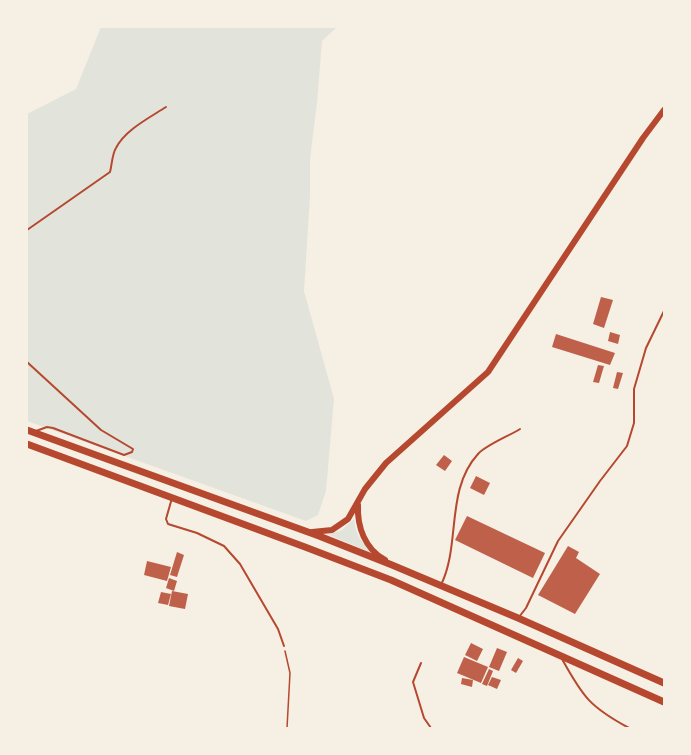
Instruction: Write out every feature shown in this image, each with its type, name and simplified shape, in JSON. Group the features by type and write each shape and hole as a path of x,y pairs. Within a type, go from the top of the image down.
{"highway":[{"path":"30,431 308,532 392,565 518,618 664,683"},
{"path":"27,444 384,578 664,702"}],"main road":[{"path":"308,532 322,532 341,525 348,519 370,480 386,463 426,426 471,388 493,366 638,145 664,110"},
{"path":"358,502 358,521 364,539 381,558 392,565"}],"lane":[{"path":"27,230 110,172 114,161 114,149 123,137 166,106"},
{"path":"518,618 526,608 558,542 627,446 634,422 636,382 646,348 664,311"},
{"path":"27,362 100,430 127,444 133,449 132,452 124,455 53,428 47,427 30,431"},
{"path":"441,586 449,570 456,501 469,466 479,453 520,429"},
{"path":"172,498 166,519 168,524 197,534 224,546 240,564 278,629 284,646"},
{"path":"561,656 576,684 589,702 603,714 629,728"},
{"path":"421,664 413,682 424,718 431,728"}],"path":[{"path":"284,646 290,673 287,728"}],"shaded area":[{"path":"101,27 337,27 322,41 317,103 310,159 310,196 304,291 334,399 326,491 318,515 306,521 27,421 27,114 76,89"},
{"path":"354,519 356,530 360,538 374,554 327,534 341,531"}],"building":[{"path":"601,297 613,300 604,328 593,324"},
{"path":"610,332 620,335 618,344 608,341"},
{"path":"556,334 615,353 610,365 552,347"},
{"path":"598,365 604,366 599,383 593,382"},
{"path":"617,372 623,373 618,389 613,388"},
{"path":"444,455 452,461 445,471 436,465"},
{"path":"476,476 490,483 484,495 470,488"},
{"path":"467,516 545,553 533,578 455,540"},
{"path":"568,546 579,552 576,558 600,574 575,614 538,595"},
{"path":"177,552 184,555 177,577 170,575"},
{"path":"147,561 171,567 167,581 144,575"},
{"path":"169,578 177,581 174,591 166,588"},
{"path":"172,591 188,594 185,609 169,606"},
{"path":"161,592 171,594 168,605 158,603"},
{"path":"471,643 483,649 477,661 465,655"},
{"path":"497,648 507,652 499,671 489,667"},
{"path":"464,657 488,667 481,683 457,673"},
{"path":"518,658 523,661 516,673 511,670"},
{"path":"489,669 493,671 487,686 482,684"},
{"path":"492,677 501,680 497,689 488,685"},
{"path":"462,678 473,680 472,687 461,684"}]}
